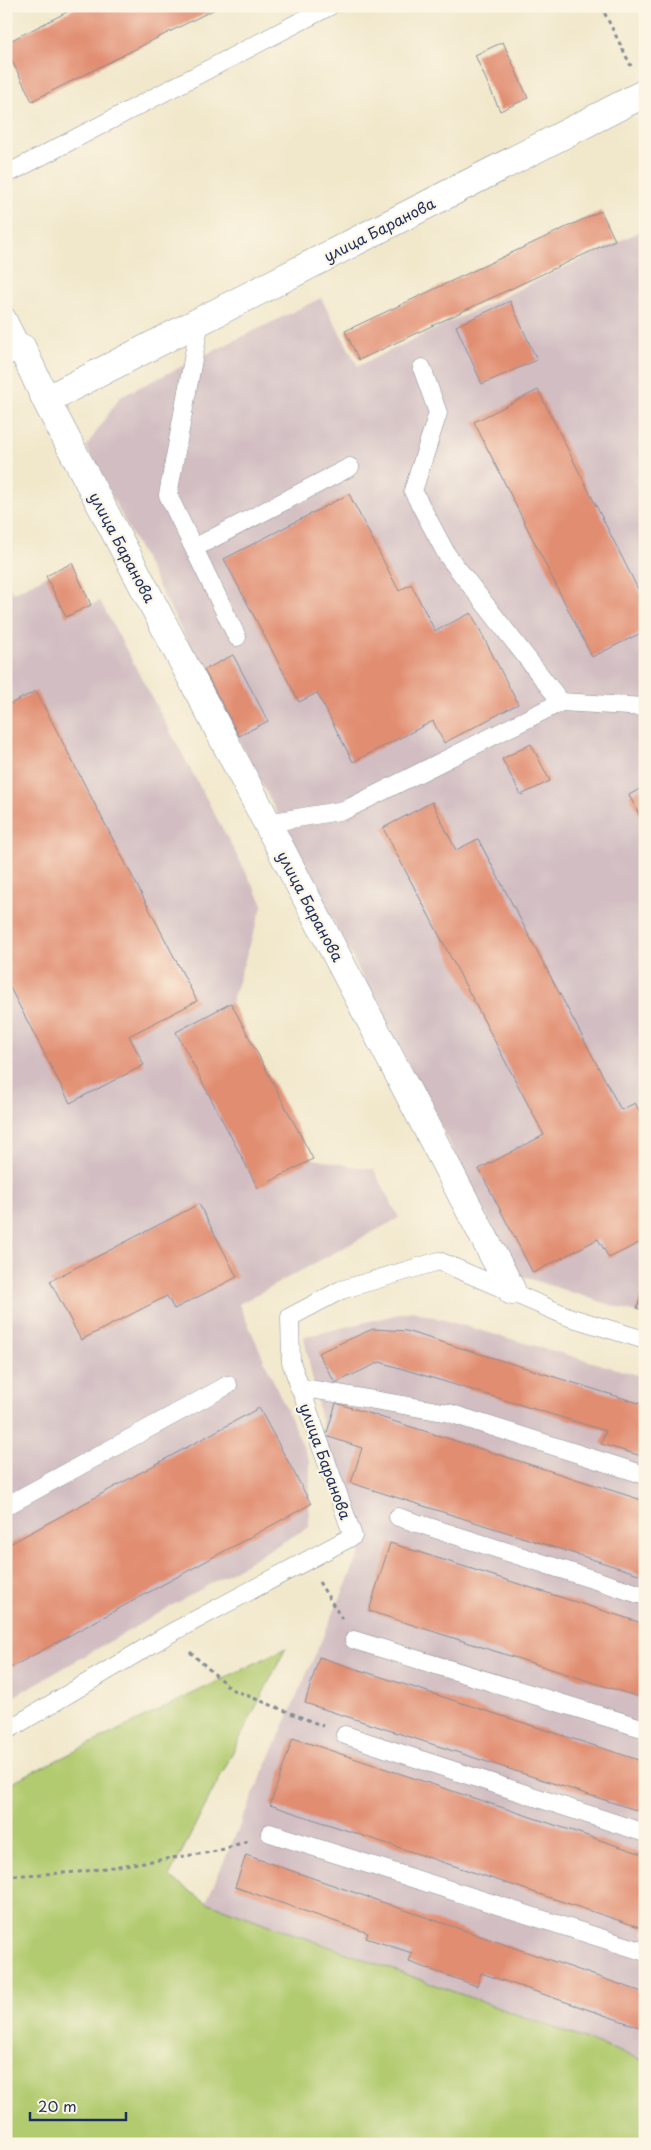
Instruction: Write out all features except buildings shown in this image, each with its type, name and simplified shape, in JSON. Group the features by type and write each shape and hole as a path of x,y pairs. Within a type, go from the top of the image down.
{"street":[{"name":"улица Баранова","path":"512,1291 46,400 645,93"},
{"path":"14,353 46,400"}],"lane":[{"path":"6,174 330,6"},
{"path":"6,316 14,353"},
{"path":"200,321 168,496 237,637"},
{"path":"422,368 438,413 413,491 448,555 561,702"},
{"path":"194,548 350,467"},
{"path":"267,823 346,810 561,702 645,707"},
{"name":"улица Баранова","path":"6,1730 169,1634 353,1536 291,1362 290,1317 341,1290 439,1261 569,1317 645,1340"},
{"path":"6,1506 228,1385"},
{"path":"299,1387 449,1413 645,1475"},
{"path":"398,1517 645,1596"},
{"path":"354,1640 645,1729"},
{"path":"345,1735 645,1833"},
{"path":"270,1833 645,1952"}],"path":[{"path":"601,6 632,67"},
{"path":"307,1562 354,1640"},
{"path":"169,1634 232,1689 345,1735"},
{"path":"6,1876 79,1872 218,1851 270,1833"}],"shaded area":[{"path":"645,229 645,1316 518,1275 86,447 120,397 321,298 358,366"},
{"path":"72,563 91,605 100,601 263,904 231,1003 313,1159 374,1170 399,1218 239,1304 310,1462 309,1527 6,1701 6,580 13,593"},
{"path":"412,1311 645,1377 645,2061 206,1902 367,1537 325,1442 304,1337"}],"green space":[{"path":"286,1648 169,1877 206,1902 645,2061 645,2144 6,2144 6,1785"}]}
